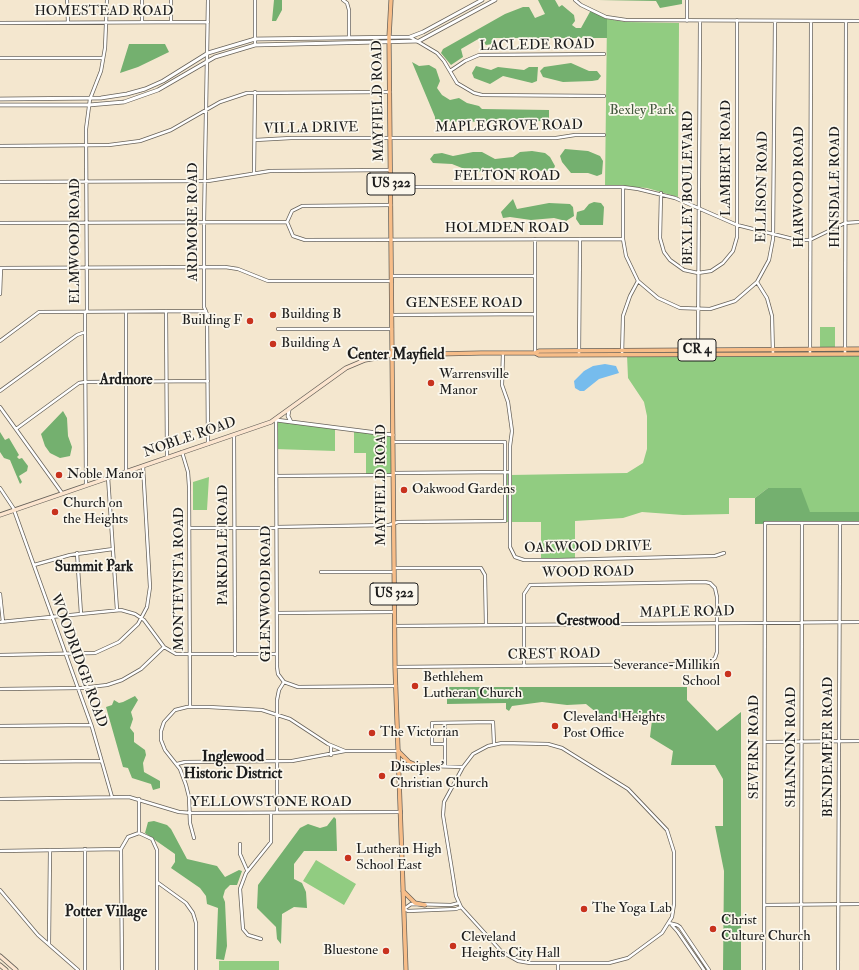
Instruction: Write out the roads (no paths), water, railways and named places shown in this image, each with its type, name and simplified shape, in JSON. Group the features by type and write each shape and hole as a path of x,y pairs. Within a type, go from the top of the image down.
{"main road":[{"name":"MAYFIELD ROAD","path":"391,0 389,42 393,315 394,612 406,970"},
{"name":"CR 4","path":"845,352 859,349"},
{"name":"CR 4","path":"393,355 535,353 539,355 622,352 845,352 859,354"},
{"path":"276,420 346,368 365,360 393,355"},
{"name":"NOBLE ROAD","path":"0,515 276,420"},
{"path":"399,752 409,762 416,765"},
{"path":"404,891 415,902 425,905"},
{"path":"1,960 6,970"},
{"path":"1,960 16,970"}],"street":[{"path":"68,0 68,22"},
{"name":"ELMWOOD ROAD","path":"86,485 86,146 90,98 104,58 107,0"},
{"path":"142,0 142,22"},
{"path":"171,0 171,22"},
{"name":"ARDMORE ROAD","path":"208,0 204,181 204,267 207,314 208,444"},
{"path":"255,0 256,45"},
{"path":"343,0 349,10 349,37"},
{"path":"0,99 114,97 145,89 163,81 208,53 255,39 410,37 423,32 482,0"},
{"path":"0,105 89,105 114,103 143,96 168,85 207,61 224,54 256,45 419,41 495,0"},
{"path":"575,0 593,12 617,20 859,21"},
{"path":"687,0 687,21"},
{"name":"LAMBERT ROAD","path":"698,273 714,269 728,258 736,242 737,20"},
{"name":"BEXLEY BOULEVARD","path":"698,352 700,21"},
{"name":"ELLISON ROAD","path":"623,187 623,239 627,260 638,281 650,293 663,302 680,308 698,310 719,307 735,301 757,282 769,260 774,235 775,21"},
{"name":"HARWOOD ROAD","path":"810,21 810,352"},
{"name":"HINSDALE ROAD","path":"845,352 846,21"},
{"name":"HOMESTEAD ROAD","path":"0,22 208,22"},
{"path":"410,37 419,41 441,57 461,87 478,95 604,96"},
{"name":"LACLEDE ROAD","path":"450,71 465,61 479,55 604,54"},
{"path":"0,58 104,58"},
{"path":"254,172 255,92"},
{"path":"0,146 86,146 123,144 140,141 171,130 231,97 255,92 390,92"},
{"name":"MAPLEGROVE ROAD","path":"390,138 556,138 575,135 604,135"},
{"name":"VILLA DRIVE","path":"255,140 291,138 390,138"},
{"path":"0,182 204,181 225,180 254,172 270,171 391,170"},
{"name":"FELTON ROAD","path":"391,187 623,187 661,193 736,225 774,235 810,240"},
{"path":"661,193 660,238 664,252 673,263 680,268 698,273"},
{"path":"0,223 287,222 292,211 302,206 391,205"},
{"name":"HOLMDEN ROAD","path":"287,222 291,234 303,240 623,239"},
{"path":"810,240 845,223 859,222"},
{"path":"535,239 535,353"},
{"path":"579,353 580,239"},
{"path":"0,294 1,268 231,267 258,278 273,281 392,281"},
{"path":"392,276 535,276"},
{"path":"622,352 622,323 625,309 638,281"},
{"path":"757,282 771,308 773,324 773,352"},
{"path":"166,311 167,457"},
{"path":"0,340 39,312 206,311"},
{"path":"126,312 126,471"},
{"name":"GENESEE ROAD","path":"393,315 535,314"},
{"path":"278,329 393,329"},
{"path":"0,391 77,335 85,332"},
{"name":"OAKWOOD DRIVE","path":"502,353 502,385 508,402 512,431 510,446 510,547 513,554 519,559 715,556 724,553"},
{"path":"16,429 85,382 208,381"},
{"path":"0,407 62,493"},
{"path":"289,410 288,416 291,422"},
{"name":"NOBLE ROAD","path":"276,420 393,435"},
{"name":"GLENWOOD ROAD","path":"276,420 276,654 277,671 284,682"},
{"name":"PARKDALE ROAD","path":"234,435 235,655"},
{"path":"189,528 389,525 398,522 505,521 505,442 393,442"},
{"name":"MONTEVISTA ROAD","path":"182,452 189,480 190,707"},
{"path":"0,655 88,654 107,649 127,636 142,618 148,603 150,587 143,465"},
{"path":"276,476 510,472"},
{"path":"108,477 116,610"},
{"name":"WOODRIDGE ROAD","path":"0,488 14,509 91,725 112,797"},
{"name":"SEVERN ROAD","path":"764,970 765,523 802,523"},
{"path":"802,523 859,523"},
{"name":"SHANNON ROAD","path":"801,970 802,523"},
{"name":"BENDEMEER ROAD","path":"838,970 840,523"},
{"path":"34,565 77,553 113,549"},
{"path":"77,553 81,614"},
{"path":"321,572 477,568 483,570 485,575 486,625"},
{"name":"WOOD ROAD","path":"524,666 524,594 530,585 705,582 715,588 717,597 717,623"},
{"path":"0,594 2,622 116,610 128,612 142,618 164,647 176,654 276,654"},
{"path":"277,613 394,612"},
{"name":"MAPLE ROAD","path":"395,626 859,622"},
{"name":"CREST ROAD","path":"395,667 705,664 713,661 717,652 717,623"},
{"path":"0,688 78,688 102,686 122,680 141,669 164,647"},
{"path":"277,813 278,695 284,682 298,687 396,686"},
{"path":"194,838 190,825 188,789 177,764 163,746 160,737 161,728 166,718 172,712 190,707 239,707 277,714 290,719 331,746 345,751"},
{"path":"445,744 432,744 432,722 493,722 494,744"},
{"path":"445,722 445,766"},
{"path":"0,726 91,725"},
{"path":"765,742 859,742"},
{"path":"494,744 556,745 622,784 636,796 667,830 674,852 674,904 670,923 658,937 623,960 609,963 530,963 511,958 497,948 460,907 455,891 443,811 446,796 463,767 477,751 494,744"},
{"path":"331,746 331,755"},
{"path":"177,764 185,762 277,762 304,760 345,751 399,752"},
{"path":"0,762 102,760"},
{"path":"400,767 406,764 463,767"},
{"path":"400,767 407,769 430,766"},
{"name":"YELLOWSTONE ROAD","path":"0,799 129,797 179,812 190,813 401,812"},
{"path":"139,800 139,833"},
{"path":"261,939 248,934 242,926 240,889 242,880 247,870 271,842 271,813"},
{"path":"122,970 121,849 128,838 139,833 148,836 156,845 157,970"},
{"path":"240,844 240,854 247,870"},
{"path":"85,849 85,970"},
{"path":"0,851 121,849"},
{"path":"49,945 50,850"},
{"path":"157,882 186,903 193,913 196,923 196,970"},
{"path":"0,890 38,935 78,970"},
{"path":"404,909 411,904 434,905 459,903"},
{"path":"765,905 859,904"},
{"path":"404,909 408,911 456,909 460,907"},
{"path":"670,923 678,932 704,970"},
{"path":"670,923 680,927 709,970"},
{"path":"558,963 558,970"}],"water":[{"path":"605,364 616,366 619,373 599,379 584,391 580,391 575,388 574,381 584,371 593,366"}],"place":[{"name":"Building B","path":"273,315"},
{"name":"Building F","path":"250,321"},
{"name":"Building A","path":"273,344"},
{"name":"Warrensville Manor","path":"431,383"},
{"name":"Noble Manor","path":"59,475"},
{"name":"Oakwood Gardens","path":"404,490"},
{"name":"Church on the Heights","path":"55,512"},
{"name":"Severance-Millikin School","path":"728,674"},
{"name":"Bethlehem Lutheran Church","path":"415,686"},
{"name":"Cleveland Heights Post Office","path":"555,726"},
{"name":"The Victorian","path":"372,733"},
{"name":"Disciples' Christian Church","path":"382,776"},
{"name":"Lutheran High School East","path":"348,858"},
{"name":"The Yoga Lab","path":"584,909"},
{"name":"Christ Culture Church","path":"713,929"},
{"name":"Cleveland Heights City Hall","path":"453,946"},
{"name":"Bluestone","path":"386,951"}],"district":[{"name":"Center Mayfield","path":"396,356"},
{"name":"Ardmore","path":"126,381"},
{"name":"Summit Park","path":"94,568"},
{"name":"Crestwood","path":"588,622"},
{"name":"Inglewood Historic District","path":"233,766"},
{"name":"Potter Village","path":"106,913"}],"park label":[{"name":"Bexley Park","path":"642,111"}]}
